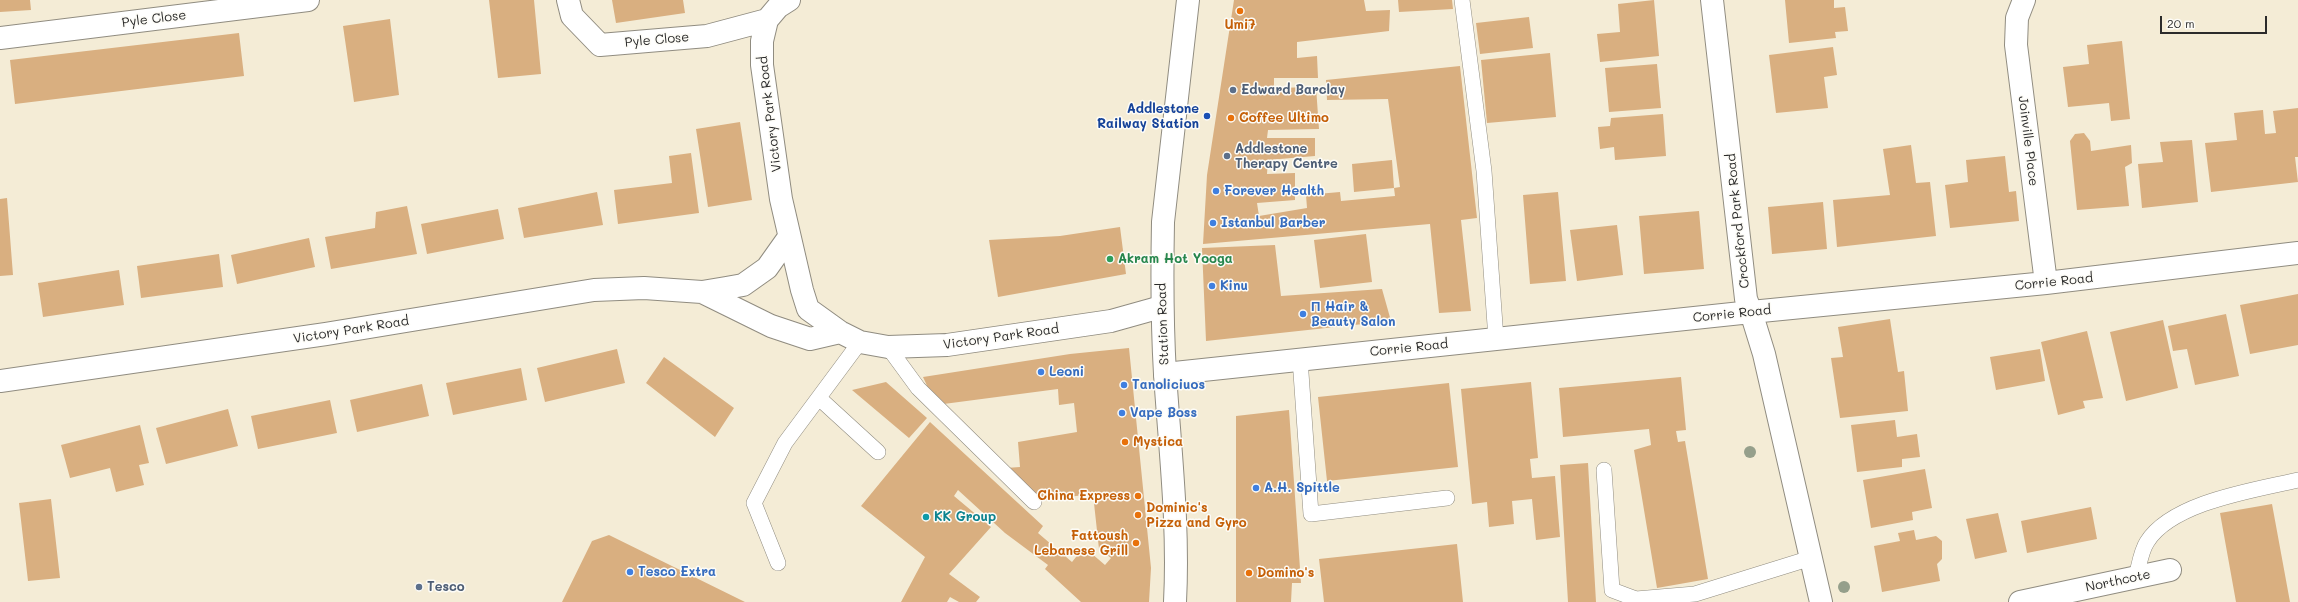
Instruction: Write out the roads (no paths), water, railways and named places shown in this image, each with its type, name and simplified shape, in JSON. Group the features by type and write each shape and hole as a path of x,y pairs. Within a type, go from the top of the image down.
{"street":[{"name":"Pyle Close","path":"0,38 308,0"},
{"name":"Pyle Close","path":"568,0 572,16 600,45 707,36 767,20"},
{"path":"767,20 778,8 789,0"},
{"name":"Station Road","path":"1175,602 1175,514 1161,306 1163,222 1188,0"},
{"name":"Crockford Park Road","path":"1712,0 1746,299 1764,354 1821,602"},
{"name":"Joinville Place","path":"2024,0 2017,18 2016,45 2046,283"},
{"name":"Victory Park Road","path":"767,20 762,41 762,65 781,199 802,290 808,309 840,332 860,342 888,347 955,344 1111,321 1161,306"},
{"name":"Victory Park Road","path":"0,381 326,334 594,290 644,288 702,292 743,285 767,268 790,237"},
{"name":"Corrie Road","path":"1165,374 1751,312 2046,283 2298,253"},
{"name":"Victory Park Road","path":"702,292 771,326 810,339 840,332"},
{"name":"Northcote","path":"2020,602 2170,570"}],"lane":[{"path":"1462,0 1484,171 1496,339"},
{"path":"778,563 754,503 785,443 860,342"},
{"path":"888,347 918,388 1034,502"},
{"path":"1300,360 1311,514 1447,498"},
{"path":"819,398 878,452"},
{"path":"1604,470 1612,590 1636,599 1695,594 1811,558"},
{"path":"2136,577 2147,542 2173,517 2212,500 2298,480"}],"place":[{"name":"Umi7","path":"1240,11"},
{"name":"Edward Barclay","path":"1233,90"},
{"name":"Addlestone Railway Station","path":"1207,116"},
{"name":"Coffee Ultimo","path":"1231,118"},
{"name":"Addlestone Therapy Centre","path":"1227,156"},
{"name":"Forever Health","path":"1216,191"},
{"name":"Istanbul Barber","path":"1213,223"},
{"name":"Akram Hot Yooga","path":"1110,259"},
{"name":"Kinu","path":"1212,286"},
{"name":"Π Hair & Beauty Salon","path":"1303,314"},
{"name":"Leoni","path":"1041,372"},
{"name":"Tanoliciuos","path":"1124,385"},
{"name":"Vape Boss","path":"1122,413"},
{"name":"Mystica","path":"1125,442"},
{"name":"A.H. Spittle","path":"1256,488"},
{"name":"China Express","path":"1138,496"},
{"name":"Dominic's Pizza and Gyro","path":"1138,515"},
{"name":"KK Group","path":"926,517"},
{"name":"Fattoush Lebanese Grill","path":"1136,543"},
{"name":"Tesco Extra","path":"630,572"},
{"name":"Domino's","path":"1249,573"},
{"name":"Tesco","path":"419,587"}]}
